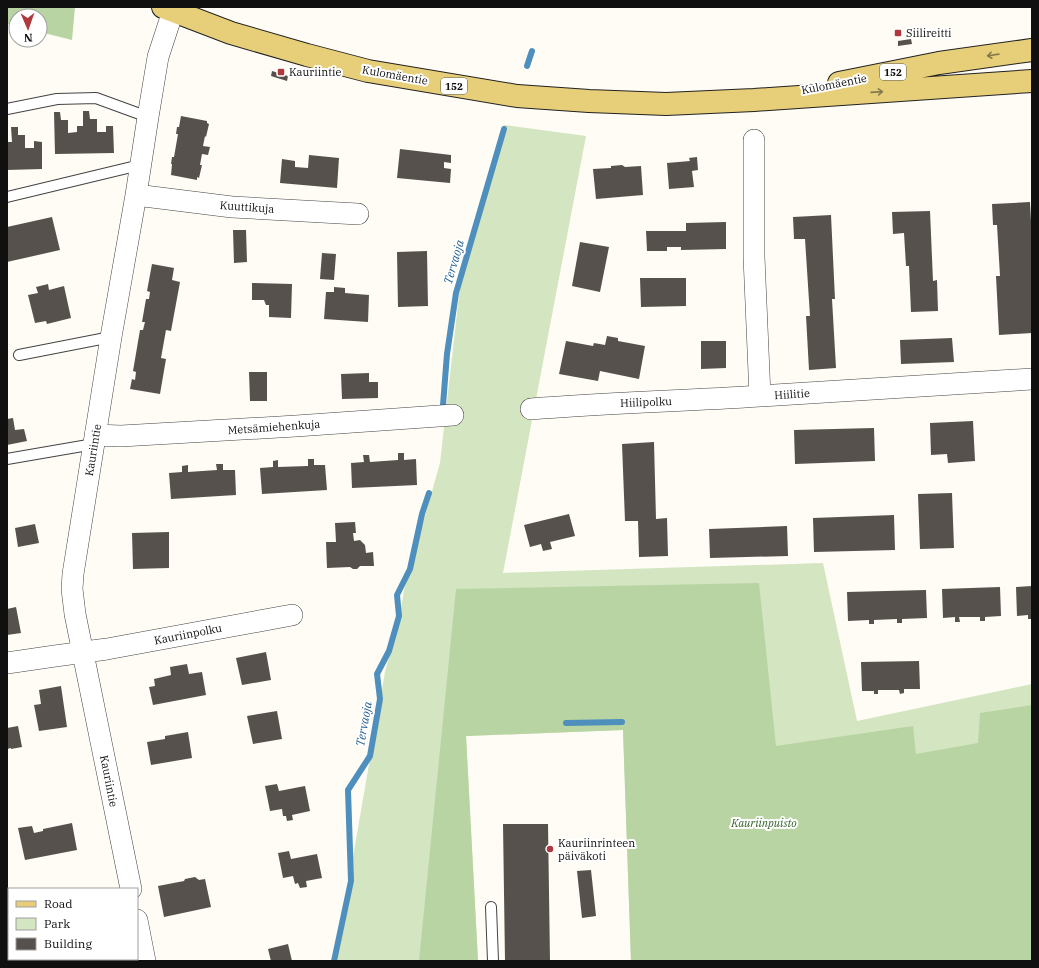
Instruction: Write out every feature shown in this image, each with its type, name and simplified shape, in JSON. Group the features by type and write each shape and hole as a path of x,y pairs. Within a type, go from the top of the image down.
{"main road":[{"name":"Kulomäentie","path":"168,9 231,33 368,71 517,96 666,104 754,100 1032,81"},
{"name":"Kulomäentie","path":"754,100 939,63 1032,50"}],"street":[{"name":"Kauriintie","path":"131,888 75,614 72,589 73,574 111,337 158,57 168,9"},
{"name":"Hiilitie","path":"754,140 754,257 760,396 1032,379"},
{"name":"Kuuttikuja","path":"136,195 232,207 358,214"},
{"name":"Hiilipolku","path":"531,408 760,396"},
{"name":"Metsämiehenkuja","path":"94,440 121,436 453,415"},
{"name":"Kauriinpolku","path":"7,664 135,644 292,614"},
{"path":"138,925 145,961"}],"lane":[{"path":"7,109 57,99 96,98 148,117"},
{"path":"7,197 140,165"},
{"path":"19,355 111,337"},
{"path":"7,459 94,440"},
{"path":"491,907 493,961"}],"green space":[{"path":"7,7 75,7 72,40 48,34 48,8 8,8 7,24"},
{"name":"Kauriinpuisto","path":"504,125 586,136 503,573 823,563 857,721 1032,684 1032,961 631,961 623,730 466,736 478,961 335,961 385,672 401,609 404,590 440,463 462,269"},
{"name":"Kauriinpuisto","path":"759,583 776,746 913,726 916,754 978,743 980,713 1032,705 1032,961 631,961 623,730 466,736 478,961 419,961 456,589"}],"building":[{"path":"911,39 912,44 898,46 898,41"},
{"path":"272,71 288,76 287,81 271,76"},
{"path":"83,111 89,111 90,119 97,119 97,132 106,132 106,126 113,126 114,153 55,154 54,112 60,112 61,120 68,120 68,133 77,132 77,126 83,126"},
{"path":"181,116 207,121 209,124 203,146 210,147 208,155 202,154 200,165 202,165 199,178 197,177 197,180 171,175 172,157 174,157 178,134 176,134 177,127 179,127"},
{"path":"11,127 18,127 18,135 25,135 25,148 34,148 34,141 42,142 42,169 7,170 7,142 12,142"},
{"path":"400,149 451,155 451,163 444,162 444,168 451,169 450,183 397,178"},
{"path":"309,155 339,158 337,188 280,183 282,159 295,161 295,167 308,168"},
{"path":"697,157 698,170 692,171 694,187 669,189 667,163 690,161 689,158"},
{"path":"622,165 625,167 641,166 643,195 596,199 593,169 611,168 611,166"},
{"path":"1030,202 1032,240 1032,333 999,335 996,276 1000,276 997,225 993,225 992,204"},
{"path":"930,211 933,281 937,280 938,311 911,312 909,266 906,266 904,233 893,234 892,212"},
{"path":"831,215 835,299 832,299 836,368 809,370 806,316 810,316 805,239 794,239 793,217"},
{"path":"52,217 60,250 7,262 7,227"},
{"path":"726,222 726,249 681,250 681,247 667,247 667,251 647,251 646,231 686,231 686,223"},
{"path":"233,230 246,230 247,262 234,263"},
{"path":"580,242 609,247 600,292 572,286"},
{"path":"427,251 428,306 398,307 397,252"},
{"path":"322,253 336,254 334,280 320,279"},
{"path":"152,264 174,268 172,280 180,282 171,331 166,330 161,358 166,359 160,394 130,389 132,379 135,380 136,372 133,371 140,330 143,330 145,322 142,322 146,299 149,299 150,292 147,291"},
{"path":"640,278 686,278 686,306 641,307"},
{"path":"252,283 292,284 291,318 269,317 269,305 266,305 264,300 252,300"},
{"path":"48,284 49,290 64,286 71,318 47,324 46,321 35,323 28,295 38,293 36,287"},
{"path":"334,287 345,288 345,293 369,295 368,322 324,319 326,292 334,292"},
{"path":"607,336 618,338 618,341 645,346 639,379 600,371 598,381 559,374 566,341 593,346 594,343 605,345"},
{"path":"952,338 954,362 901,364 900,340"},
{"path":"701,341 726,341 726,368 701,369"},
{"path":"249,372 267,372 267,401 250,401"},
{"path":"369,373 369,382 378,382 378,398 342,399 341,374"},
{"path":"13,418 15,430 24,429 27,441 7,445 7,419"},
{"path":"973,421 975,461 948,463 947,454 931,455 930,423"},
{"path":"874,428 875,461 795,464 794,430"},
{"path":"654,442 656,519 667,518 668,556 639,557 638,521 625,521 622,444"},
{"path":"398,453 404,453 404,460 416,459 417,485 352,488 351,463 364,462 363,455 369,455 370,462 398,460"},
{"path":"308,459 314,459 314,465 325,465 327,490 262,494 260,468 273,467 273,461 278,460 278,467 308,466"},
{"path":"216,464 223,464 223,470 235,470 236,495 171,499 169,473 182,472 182,466 188,465 188,472 217,470"},
{"path":"952,493 954,548 920,549 918,494"},
{"path":"569,514 575,536 550,542 552,549 543,551 541,544 530,547 524,525"},
{"path":"894,515 895,550 814,552 813,518"},
{"path":"355,522 356,533 353,533 354,541 360,540 365,545 366,553 373,552 374,566 360,566 357,569 350,567 327,568 326,542 336,542 335,523"},
{"path":"35,524 39,543 18,547 15,528"},
{"path":"787,526 788,556 710,558 709,529"},
{"path":"169,532 169,568 133,569 132,533"},
{"path":"1032,586 1032,619 1028,619 1028,615 1017,616 1016,587"},
{"path":"1000,587 1001,616 985,617 985,621 980,621 980,617 959,617 960,622 955,622 955,617 943,618 942,589"},
{"path":"926,590 927,618 902,619 902,623 897,623 897,619 874,620 874,624 869,624 869,620 848,621 847,592"},
{"path":"16,607 21,633 7,635 7,609"},
{"path":"266,652 271,680 242,685 236,658"},
{"path":"919,661 920,689 904,689 904,693 900,694 899,690 878,690 878,694 874,694 874,691 862,691 861,662"},
{"path":"187,664 189,674 202,672 206,695 153,705 149,687 155,686 154,679 171,675 170,667"},
{"path":"61,686 67,727 39,731 34,705 41,704 39,690"},
{"path":"277,711 282,739 253,744 247,716"},
{"path":"18,726 22,747 7,749 7,728"},
{"path":"188,732 192,758 151,765 147,742 165,739 165,736"},
{"path":"277,784 279,791 305,786 310,811 292,815 293,820 287,821 286,816 283,816 282,809 270,811 265,786"},
{"path":"72,823 77,850 25,860 18,828 32,826 34,833 43,831 43,829"},
{"path":"503,824 548,824 550,961 505,961"},
{"path":"289,851 291,859 317,854 322,878 306,881 307,887 300,888 298,883 295,884 293,876 283,878 278,853"},
{"path":"591,870 596,916 582,918 577,871"},
{"path":"195,877 199,880 205,879 211,907 164,917 158,886 184,881 185,879"},
{"path":"288,944 292,961 271,961 268,949"},
{"path":"66,960 110,960 110,961"}],"waterway":[{"path":"527,66 532,51"},
{"name":"Tervaoja","path":"443,405 447,354 456,293 504,129"},
{"name":"Tervaoja","path":"334,961 351,881 348,790 370,756 380,699 377,674 389,651 399,616 397,595 410,569 422,514 429,493"},
{"path":"566,723 622,722"}],"place":[{"name":"Siilireitti","path":"898,33"},
{"name":"Kauriintie","path":"281,72"},
{"name":"Kauriinrinteen päiväkoti","path":"550,849"}]}
